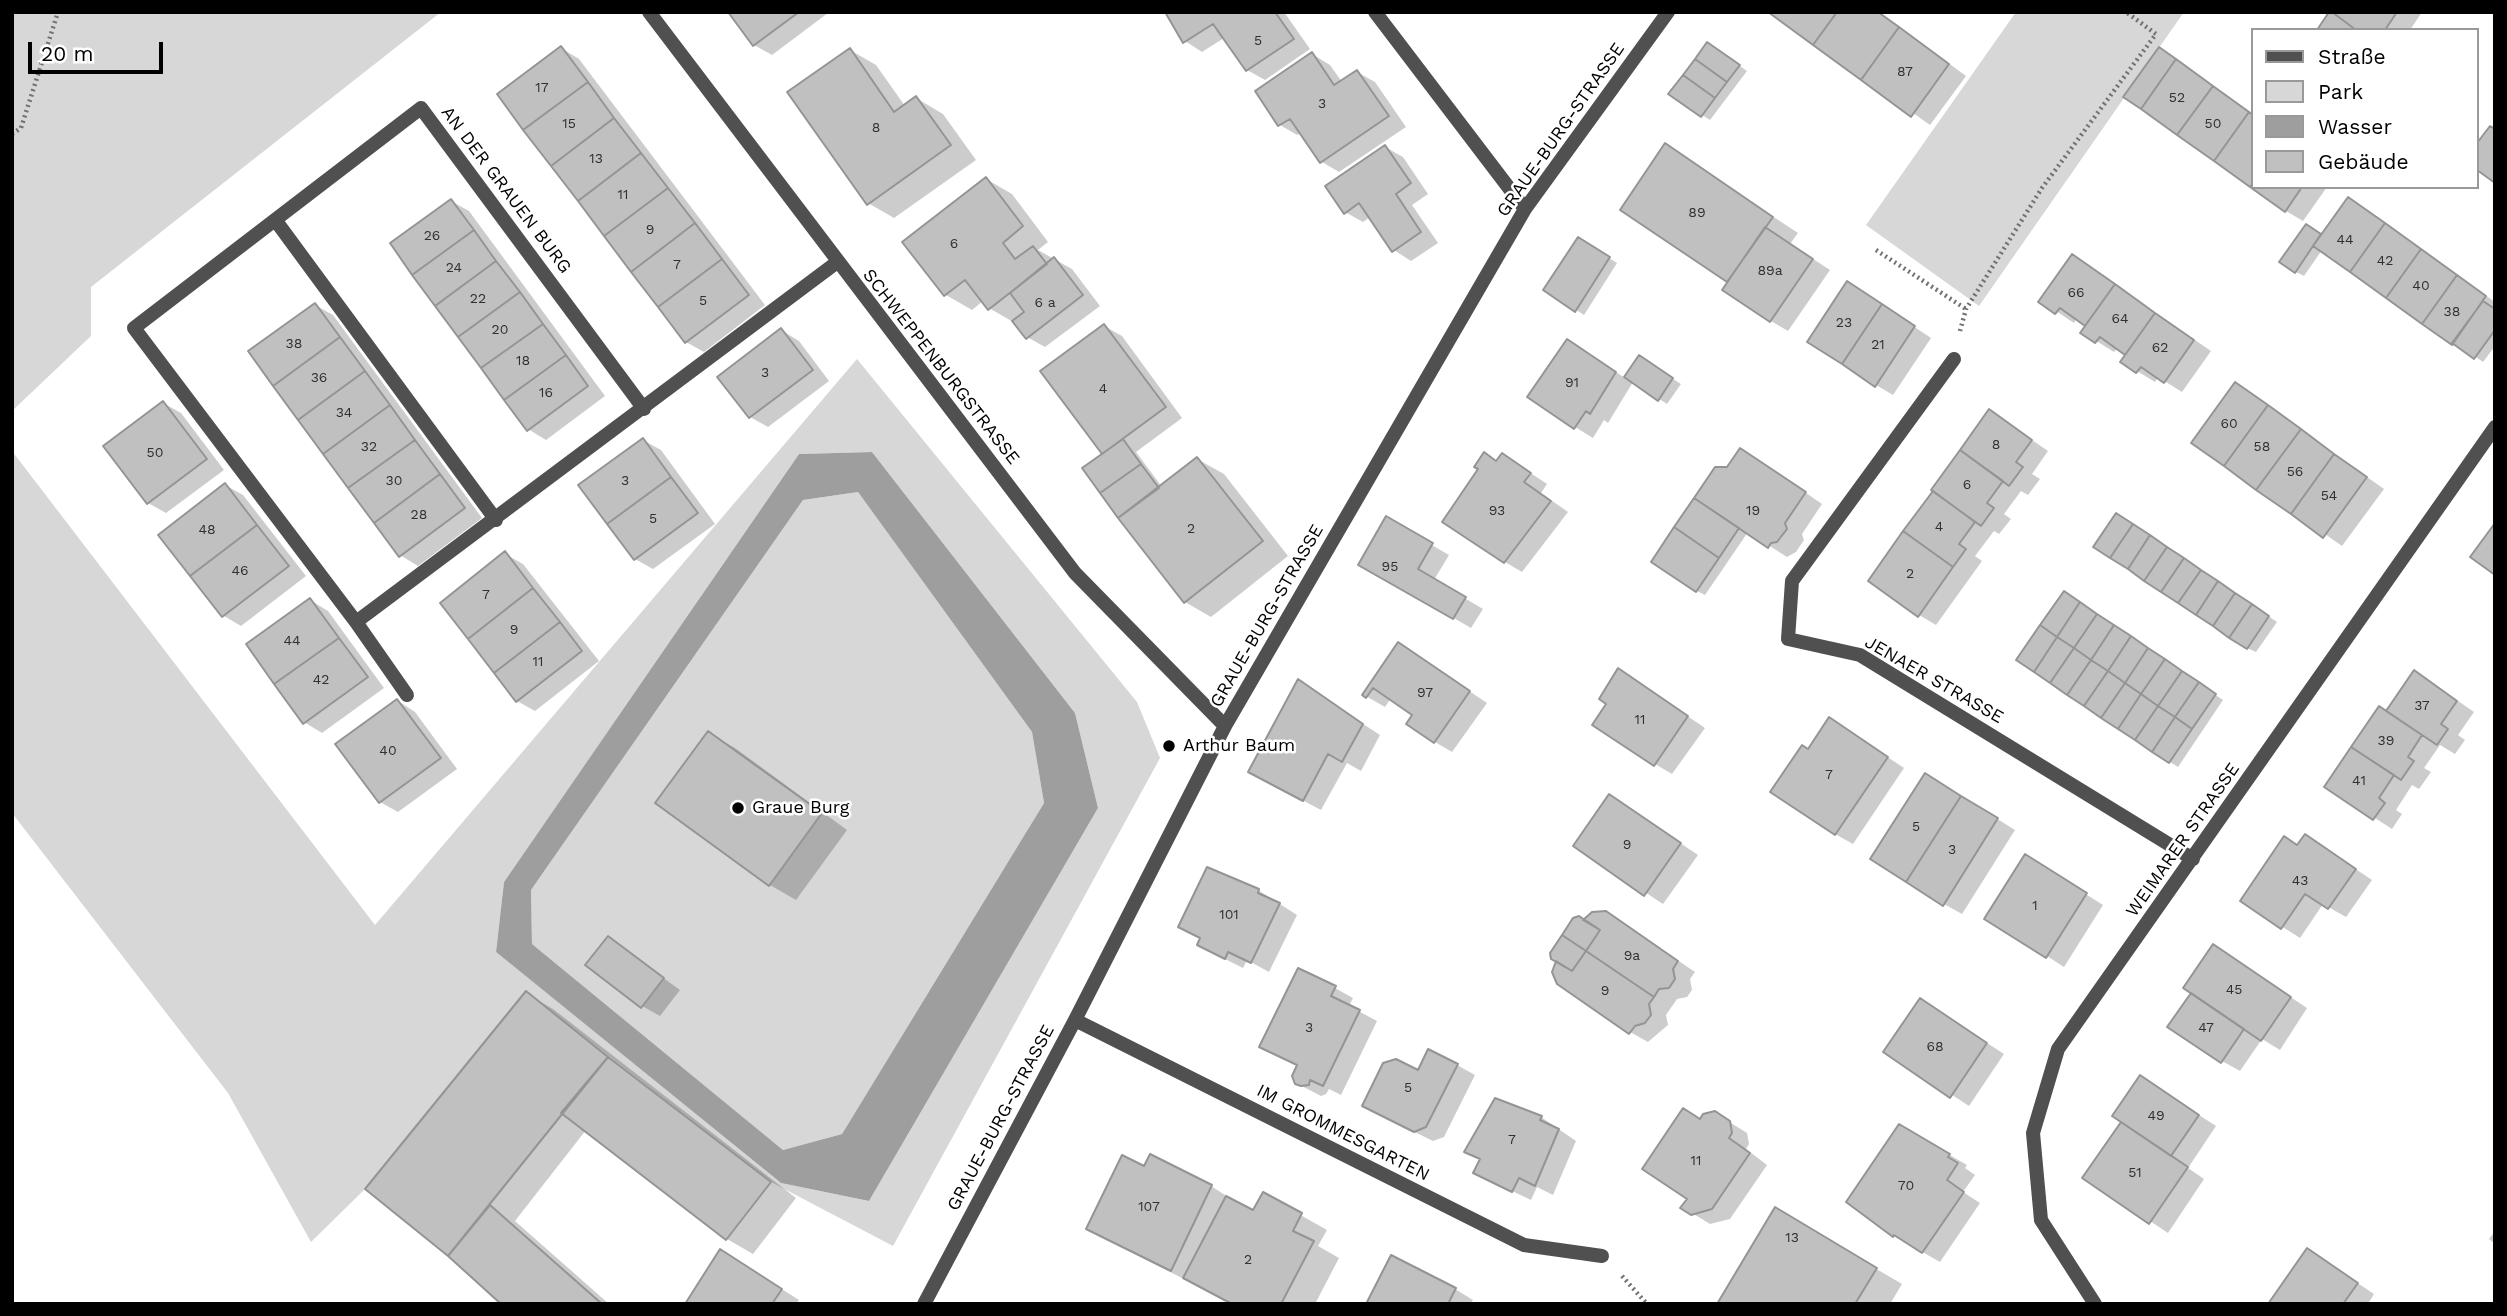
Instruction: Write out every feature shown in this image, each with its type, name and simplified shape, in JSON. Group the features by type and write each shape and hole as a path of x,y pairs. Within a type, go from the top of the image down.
{"street":[{"name":"SCHWEPPENBURGSTRASSE","path":"649,12 836,263 1074,573 1225,726"},
{"path":"1375,12 1525,209"},
{"name":"GRAUE-BURG-STRASSE","path":"924,1304 1075,1020 1225,726 1525,209 1668,12"},
{"name":"AN DER GRAUEN BURG","path":"407,695 356,622 134,328 421,108 644,409"},
{"path":"275,221 496,520"},
{"path":"356,622 496,520 836,263"},
{"name":"JENAER STRASSE","path":"1954,359 1792,581 1788,639 1860,655 2193,859"},
{"name":"WEIMARER STRASSE","path":"2095,1304 2041,1220 2033,1133 2058,1049 2495,427"},
{"name":"IM GROMMESGARTEN","path":"1075,1020 1524,1245 1602,1256"}],"path":[{"path":"12,134 21,128 58,12"},
{"path":"1954,359 1966,309 2042,188 2156,33 2126,12"},
{"path":"1876,250 1966,309"}],"green space":[{"path":"12,12 441,12 91,287 91,336 12,411"},
{"path":"2016,12 2184,12 1979,306 1866,225"},
{"path":"857,359 1137,702 1160,758 893,1246 771,1182 526,992 365,1189 311,1242 228,1093 12,813 12,451 375,925","holes":["872,452 1075,713 1098,808 869,1201 781,1183 496,952 504,882 799,454"]},
{"path":"858,492 1032,732 1044,803 842,1134 783,1150 532,944 531,890 803,500"}],"water":[{"path":"872,452 1075,713 1098,808 869,1201 781,1183 496,952 504,882 799,454","holes":["858,492 1032,732 1044,803 842,1134 783,1150 532,944 531,890 803,500"]}],"building":[{"path":"728,12 799,12 753,46"},
{"path":"1165,12 1275,12 1294,39 1246,71 1213,24 1183,43"},
{"path":"1768,12 1837,12 1813,45"},
{"path":"1837,12 1878,12 1899,27 1861,80 1813,45"},
{"path":"2329,12 2332,12 2353,28 2318,28"},
{"path":"2332,12 2397,12 2386,28 2353,28"},
{"path":"1899,27 1949,64 1911,117 1861,80"},
{"path":"1707,42 1740,65 1727,82 1695,59"},
{"path":"561,46 588,82 523,130 497,94"},
{"path":"2159,47 2176,59 2141,109 2123,97"},
{"path":"850,48 894,112 916,96 951,145 867,205 787,92"},
{"path":"1312,52 1334,85 1357,70 1389,116 1320,163 1290,119 1278,126 1255,91"},
{"path":"1695,59 1727,82 1715,98 1683,75"},
{"path":"2176,59 2213,86 2177,135 2141,109"},
{"path":"1683,75 1715,98 1701,117 1668,94"},
{"path":"588,82 614,118 551,166 523,130"},
{"path":"2213,86 2249,112 2214,161 2177,135"},
{"path":"2249,112 2252,114 2250,187 2214,161"},
{"path":"614,118 641,153 578,201 551,166"},
{"path":"2490,126 2495,129 2495,183 2479,171 2479,140"},
{"path":"1665,143 1773,217 1727,282 1620,210"},
{"path":"1385,145 1411,183 1396,194 1421,232 1392,252 1359,203 1344,214 1325,186"},
{"path":"641,153 668,188 604,236 578,201"},
{"path":"986,177 1023,226 1003,243 1015,259 1033,246 1047,264 988,310 965,280 944,296 902,242"},
{"path":"668,188 695,223 631,272 604,236"},
{"path":"2253,189 2301,189 2285,212"},
{"path":"2348,197 2385,223 2350,272 2313,246"},
{"path":"451,199 474,230 412,275 390,243"},
{"path":"695,223 722,259 658,307 631,272"},
{"path":"2385,223 2421,249 2386,298 2350,272"},
{"path":"2306,224 2321,234 2295,273 2279,262"},
{"path":"1765,227 1813,259 1770,322 1722,290"},
{"path":"474,230 496,261 435,306 412,275"},
{"path":"1578,237 1610,257 1575,312 1543,290"},
{"path":"2421,249 2457,275 2422,324 2386,298"},
{"path":"2072,254 2115,284 2085,326 2060,308 2055,314 2038,302"},
{"path":"1054,257 1083,295 1026,339 1012,321 1024,312 1010,293"},
{"path":"722,259 749,295 685,343 658,307"},
{"path":"496,261 520,292 458,337 435,306"},
{"path":"2457,275 2486,296 2452,345 2422,324"},
{"path":"1847,281 1882,304 1842,364 1807,342"},
{"path":"2115,284 2155,313 2125,355 2100,337 2095,343 2080,333"},
{"path":"520,292 543,324 481,368 458,337"},
{"path":"2483,301 2495,309 2495,330 2474,359 2452,343"},
{"path":"315,303 340,337 273,386 248,351"},
{"path":"1882,304 1915,326 1875,387 1842,364"},
{"path":"2155,313 2194,340 2164,383 2141,367 2136,373 2120,362"},
{"path":"543,324 566,355 504,400 481,368"},
{"path":"1104,324 1166,407 1102,454 1040,371"},
{"path":"781,328 813,370 749,418 717,377"},
{"path":"340,337 365,371 298,420 273,386"},
{"path":"1567,339 1616,372 1590,414 1586,411 1574,429 1527,397"},
{"path":"566,355 588,386 527,431 504,400"},
{"path":"1639,355 1673,378 1658,401 1624,377"},
{"path":"365,371 390,405 323,454 298,420"},
{"path":"2235,382 2268,405 2224,466 2191,443"},
{"path":"163,401 207,459 147,504 103,446"},
{"path":"390,405 415,440 348,488 323,454"},
{"path":"2268,405 2301,429 2256,490 2224,466"},
{"path":"1989,409 2032,440 2016,462 2023,467 2009,486 1960,450"},
{"path":"2301,429 2334,454 2291,514 2256,490"},
{"path":"643,438 671,477 607,524 578,485"},
{"path":"1123,439 1141,464 1100,493 1082,468"},
{"path":"415,440 440,474 374,523 348,488"},
{"path":"1740,448 1806,492 1785,523 1787,529 1777,542 1771,543 1768,548 1694,498 1715,467 1727,467"},
{"path":"1960,450 2003,481 1987,503 1994,508 1981,526 1931,490"},
{"path":"1484,452 1496,461 1502,453 1531,473 1524,482 1551,501 1504,563 1442,522 1478,469 1474,467"},
{"path":"2334,454 2367,477 2323,538 2291,514"},
{"path":"1197,457 1263,541 1184,603 1118,518"},
{"path":"1141,464 1159,488 1118,518 1100,493"},
{"path":"440,474 465,508 399,557 374,523"},
{"path":"671,477 698,513 634,560 607,524"},
{"path":"225,483 257,525 190,576 158,535"},
{"path":"1933,491 1975,522 1959,544 1966,549 1953,567 1903,531"},
{"path":"1694,498 1739,528 1719,558 1674,527"},
{"path":"2116,513 2133,524 2110,558 2093,547"},
{"path":"1386,516 1433,543 1418,569 1466,597 1453,619 1358,565"},
{"path":"2495,523 2495,575 2470,557"},
{"path":"2133,524 2150,535 2128,569 2110,558"},
{"path":"257,525 289,566 222,617 190,576"},
{"path":"1674,527 1719,558 1696,592 1651,562"},
{"path":"1903,531 1953,567 1918,617 1868,581"},
{"path":"2150,535 2167,547 2144,581 2128,569"},
{"path":"2167,547 2184,558 2161,592 2144,581"},
{"path":"505,551 533,588 468,639 440,603"},
{"path":"2184,558 2201,570 2178,603 2161,592"},
{"path":"2201,570 2218,581 2196,615 2178,603"},
{"path":"2218,581 2235,593 2213,626 2196,615"},
{"path":"533,588 560,622 494,673 468,639"},
{"path":"2064,591 2080,602 2057,637 2040,625"},
{"path":"2235,593 2252,604 2229,638 2213,626"},
{"path":"310,598 339,638 274,684 246,644"},
{"path":"2080,602 2097,614 2074,648 2057,637"},
{"path":"2252,604 2269,616 2247,649 2229,638"},
{"path":"2097,614 2114,625 2091,660 2074,648"},
{"path":"560,622 582,651 516,702 494,673"},
{"path":"2040,625 2057,637 2034,672 2016,660"},
{"path":"2114,625 2131,636 2108,671 2091,660"},
{"path":"2131,636 2148,648 2125,683 2108,671"},
{"path":"2057,637 2074,648 2050,683 2034,672"},
{"path":"339,638 368,677 303,724 274,684"},
{"path":"1398,642 1470,691 1434,743 1406,724 1412,715 1373,688 1366,698 1362,695"},
{"path":"2074,648 2091,660 2067,695 2050,683"},
{"path":"2148,648 2165,659 2141,694 2125,683"},
{"path":"2165,659 2182,671 2158,706 2141,694"},
{"path":"2091,660 2108,671 2084,706 2067,695"},
{"path":"1618,668 1688,716 1654,766 1592,725 1606,704 1599,699"},
{"path":"2414,670 2457,701 2441,724 2448,729 2437,745 2386,711"},
{"path":"2108,671 2125,683 2101,718 2084,706"},
{"path":"2182,671 2199,682 2175,717 2158,706"},
{"path":"1298,679 1363,724 1342,762 1328,754 1303,801 1248,772"},
{"path":"2199,682 2216,694 2192,729 2175,717"},
{"path":"2125,683 2141,694 2118,729 2101,718"},
{"path":"2141,694 2158,706 2135,740 2118,729"},
{"path":"397,699 441,758 379,803 335,744"},
{"path":"2158,706 2175,717 2152,752 2135,740"},
{"path":"2379,706 2422,735 2408,757 2414,761 2401,780 2351,747"},
{"path":"1829,717 1888,757 1835,835 1770,792 1802,745 1808,749"},
{"path":"2175,717 2192,729 2169,763 2152,752"},
{"name":"Graue Burg","path":"708,731 822,813 769,886 655,803"},
{"path":"2351,747 2394,775 2379,798 2385,803 2373,820 2324,787"},
{"path":"1925,773 1961,796 1906,882 1870,859"},
{"path":"1609,794 1681,843 1644,896 1573,846"},
{"path":"1961,796 1998,818 1943,906 1906,882"},
{"path":"2305,834 2356,869 2328,909 2305,894 2281,929 2240,901 2284,836 2297,845"},
{"path":"2025,854 2087,893 2046,958 1984,919"},
{"path":"1207,867 1259,889 1258,893 1280,903 1251,963 1228,952 1225,959 1197,945 1200,938 1178,927"},
{"path":"1606,911 1678,961 1673,969 1675,979 1669,988 1659,989 1654,997 1586,951 1600,930 1583,920 1592,912"},
{"path":"1579,916 1600,930 1586,951 1562,935 1573,918"},
{"path":"1562,935 1586,951 1572,971 1551,959 1550,953"},
{"path":"608,936 664,978 641,1008 585,965"},
{"path":"2213,944 2291,997 2261,1041 2183,988"},
{"path":"1586,951 1654,997 1649,1004 1651,1015 1645,1023 1635,1026 1629,1034 1557,984 1552,972 1556,961 1572,971"},
{"path":"1298,968 1336,986 1331,996 1360,1010 1323,1086 1310,1080 1309,1085 1295,1084 1292,1076 1297,1065 1259,1047"},
{"path":"526,991 608,1057 448,1256 365,1189"},
{"path":"2191,993 2244,1029 2221,1063 2167,1027"},
{"path":"1920,998 1987,1043 1950,1098 1883,1052"},
{"path":"1428,1049 1458,1064 1426,1127 1414,1132 1362,1106 1383,1063 1396,1059 1418,1070"},
{"path":"608,1057 771,1182 726,1240 561,1113"},
{"path":"2140,1075 2199,1115 2171,1156 2112,1116"},
{"path":"1495,1098 1542,1116 1540,1120 1559,1129 1535,1186 1519,1178 1512,1192 1473,1173 1480,1159 1464,1152"},
{"path":"1683,1108 1700,1119 1703,1114 1715,1111 1730,1121 1732,1133 1729,1138 1750,1153 1712,1209 1691,1215 1680,1208 1687,1199 1642,1169"},
{"path":"2121,1122 2188,1167 2149,1224 2082,1178"},
{"path":"1899,1124 1950,1154 1948,1157 1958,1163 1947,1180 1964,1192 1922,1253 1894,1235 1893,1237 1846,1202"},
{"path":"1150,1154 1212,1185 1171,1271 1086,1229 1122,1155 1144,1166"},
{"path":"1263,1192 1302,1213 1293,1231 1314,1241 1281,1304 1232,1304 1183,1278 1226,1196 1253,1210"},
{"path":"490,1205 602,1304 501,1304 448,1256"},
{"path":"1775,1207 1877,1268 1855,1304 1717,1304"},
{"path":"2307,1248 2358,1283 2343,1304 2268,1304"},
{"path":"720,1249 782,1289 772,1304 685,1304"},
{"path":"1391,1255 1456,1288 1448,1304 1366,1304"}],"place":[{"name":"Arthur Baum","path":"1169,746"},
{"name":"Graue Burg","path":"738,808"}]}
